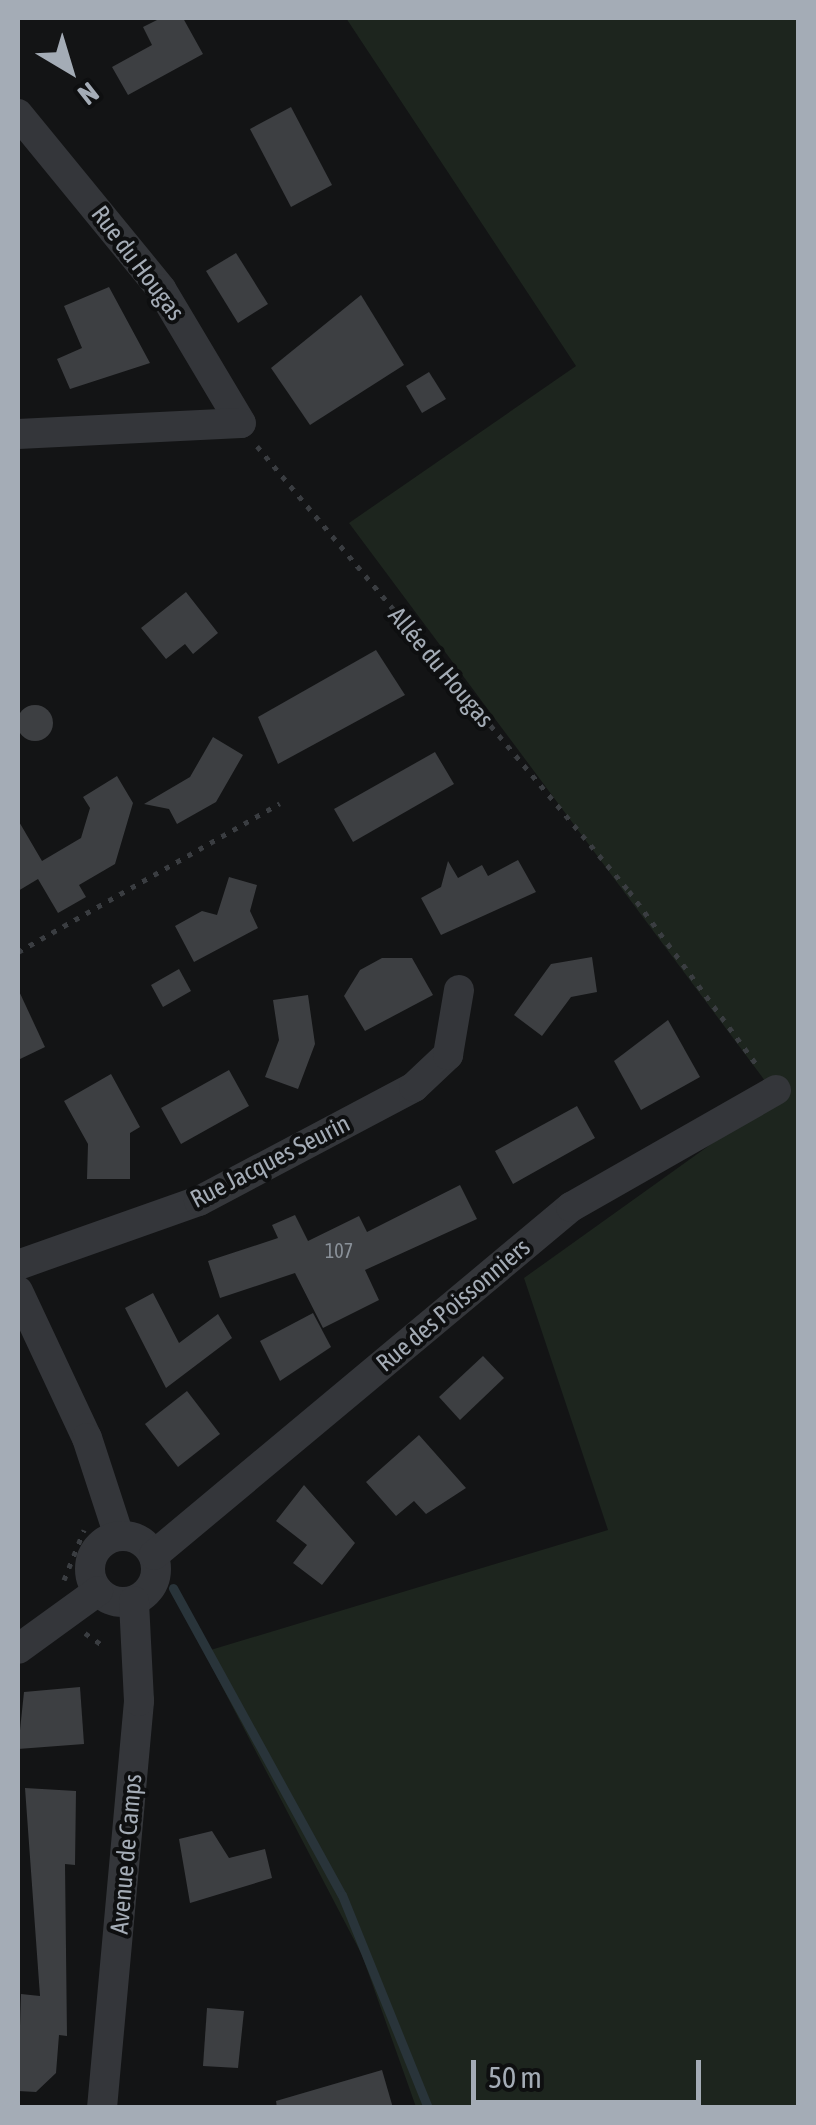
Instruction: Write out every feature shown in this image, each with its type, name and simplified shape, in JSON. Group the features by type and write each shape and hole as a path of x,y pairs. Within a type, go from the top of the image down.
{"street":[{"name":"Rue du Hougas","path":"18,114 161,289 241,423"},
{"path":"18,434 241,423"},
{"name":"Rue Jacques Seurin","path":"18,1266 199,1201 414,1088 448,1055 459,990"},
{"name":"Rue des Poissonniers","path":"154,1555 571,1207 776,1090"},
{"path":"18,1290 87,1438 119,1536 154,1555 156,1576 134,1601 98,1591"},
{"path":"98,1591 94,1554 119,1536"},
{"path":"18,1649 98,1591"},
{"name":"Avenue de Camps","path":"102,2108 139,1701 134,1601"}],"path":[{"name":"Allée du Hougas","path":"241,423 629,891 776,1090"},
{"path":"18,952 280,803"}],"shaded area":[{"path":"346,18 798,18 798,2107 416,2107 362,1955 204,1652 608,1530 524,1278 777,1097 349,523 576,366"}],"building":[{"path":"161,18 183,18 203,54 128,95 112,67 152,45 143,27"},
{"path":"291,107 332,185 291,207 250,129"},
{"path":"236,253 268,304 238,323 206,271"},
{"path":"109,287 150,363 70,389 57,359 82,348 64,306"},
{"path":"361,295 404,365 310,425 271,368"},
{"path":"429,372 446,399 422,413 406,386"},
{"path":"186,592 218,633 193,654 185,644 166,659 141,628"},
{"path":"376,650 405,695 278,764 258,717"},
{"path":"35,705 48,710 53,723 48,736 35,741 22,736 17,723 22,710"},
{"path":"213,737 243,755 216,802 177,824 169,809 144,804 190,777"},
{"path":"435,752 454,784 353,842 334,809"},
{"path":"117,776 133,803 115,864 79,885 86,897 58,913 38,879 18,891 18,820 42,861 81,838 90,808 83,797"},
{"path":"518,860 536,892 441,935 421,898 441,887 448,861 458,878 482,865 488,876"},
{"path":"229,877 257,885 250,911 258,928 194,962 175,926 202,911 217,915"},
{"path":"592,957 597,992 571,997 542,1036 514,1015 551,964"},
{"path":"382,958 412,958 433,995 365,1031 344,996 360,970"},
{"path":"179,969 191,991 163,1007 151,985"},
{"path":"18,989 45,1047 18,1060"},
{"path":"308,995 315,1044 298,1089 265,1077 279,1040 273,1000"},
{"path":"668,1020 700,1077 641,1110 614,1061"},
{"path":"229,1070 249,1106 181,1144 161,1108"},
{"path":"111,1074 140,1127 130,1133 130,1179 87,1179 88,1144 64,1101"},
{"path":"577,1106 595,1138 513,1184 495,1151"},
{"path":"460,1185 477,1219 365,1270 379,1300 323,1328 295,1273 220,1298 208,1261 278,1238 272,1225 295,1215 308,1241 359,1216 367,1232"},
{"path":"153,1293 179,1343 218,1314 232,1338 166,1388 125,1308"},
{"path":"313,1313 331,1347 280,1381 260,1341"},
{"path":"483,1356 504,1378 460,1420 439,1397"},
{"path":"187,1391 220,1434 178,1467 145,1424"},
{"path":"419,1435 466,1488 426,1514 414,1501 396,1516 366,1482"},
{"path":"304,1485 355,1543 322,1585 293,1563 307,1545 276,1521"},
{"path":"80,1687 84,1744 18,1749 24,1692"},
{"path":"25,1788 76,1791 75,1865 65,1864 67,2036 59,2035 56,2073 36,2092 18,2091 21,1994 40,1996"},
{"path":"212,1831 229,1858 265,1849 272,1878 190,1903 179,1839"},
{"path":"207,2008 244,2011 238,2068 203,2066"},
{"path":"382,2070 393,2108 277,2108 276,2101"}],"waterway":[{"path":"173,1588 342,1895 428,2108"}]}
